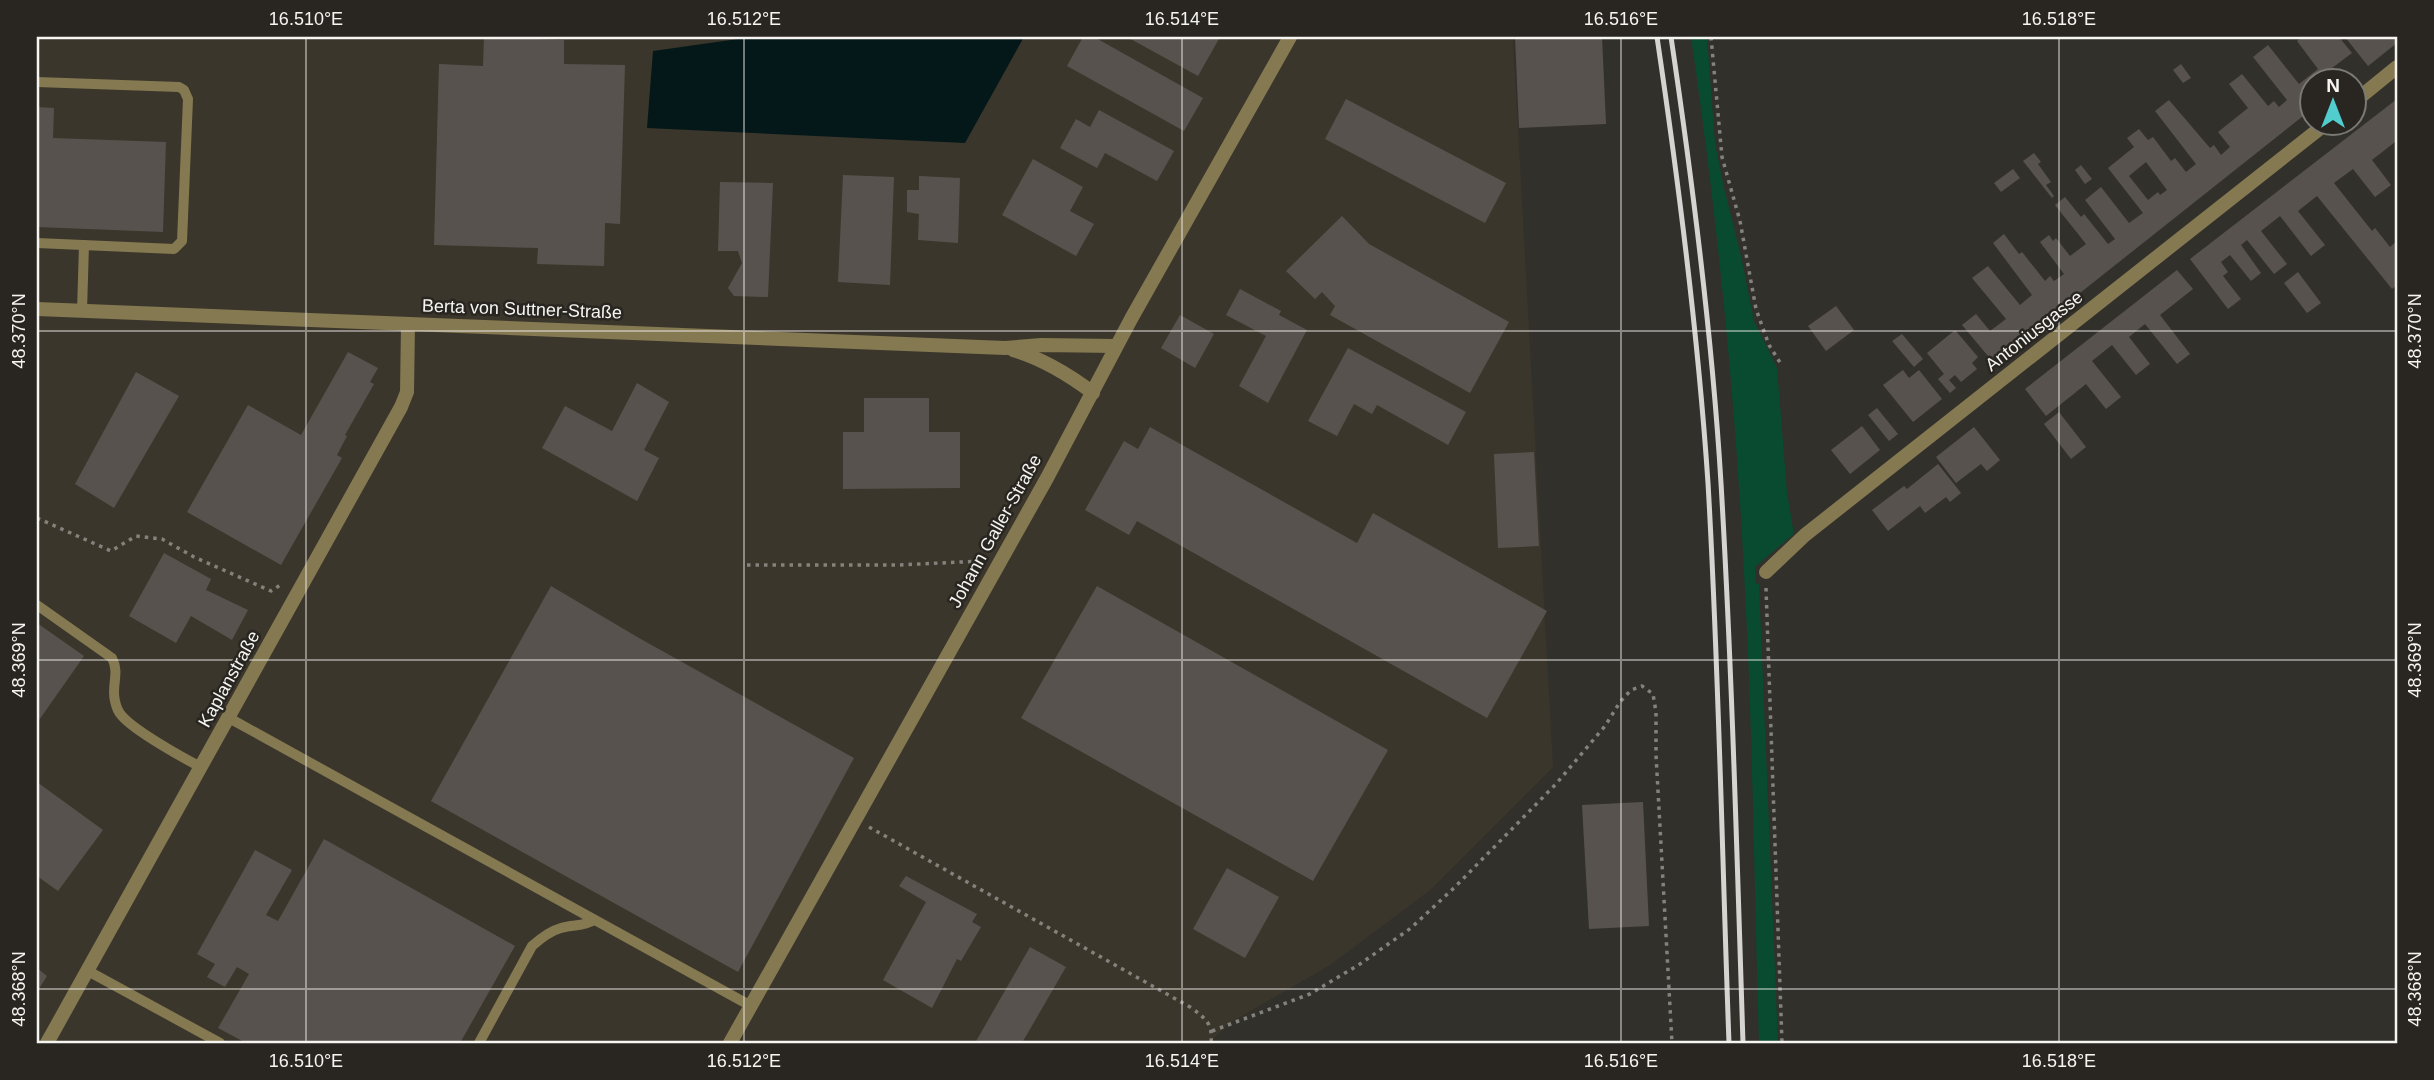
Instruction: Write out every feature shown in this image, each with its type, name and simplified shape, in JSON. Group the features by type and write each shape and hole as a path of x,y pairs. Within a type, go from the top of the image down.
{"street":[{"name":"Johann Galler-Straße","path":"730,1043 1290,37"},
{"path":"2368,92 2397,68"},
{"name":"Antoniusgasse","path":"1766,572 1816,527 2311,136"},
{"name":"Berta von Suttner-Straße","path":"37,309 1005,348 1041,345 1116,346"},
{"name":"Kaplanstraße","path":"47,1043 401,407 407,392 408,324"},
{"name":"Berta von Suttner-Straße","path":"1005,348 1033,356 1072,377 1093,393"}],"lane":[{"path":"37,82 179,88 184,90 187,97 179,246 174,249 37,243"},
{"path":"82,311 84,245"},
{"path":"37,605 112,658 116,669 115,702 121,716 182,758 201,767"},
{"path":"229,718 751,1006"},
{"path":"479,1043 532,946 544,935 563,927 584,925 594,920"},
{"path":"88,971 220,1043"}],"path":[{"path":"1711,37 1722,158 1740,221 1759,319 1769,345 1781,364"},
{"path":"37,518 111,551 136,536 162,539 194,557 271,591 293,576 305,582"},
{"path":"747,565 899,565 1001,559"},
{"path":"1766,572 1782,1043"},
{"path":"1212,1031 1310,994 1360,964 1410,928 1455,887 1556,784 1605,726 1620,702 1631,690 1642,686 1653,694 1656,712 1672,1043"},
{"path":"856,819 1190,1007 1209,1021 1211,1043"}],"shaded area":[{"path":"37,37 1513,37 1553,767 1429,891 1330,965 1228,1024 1209,1043 37,1043"},
{"path":"752,37 1024,37 965,143 647,128 653,51"}],"green space":[{"path":"1691,37 1707,37 1715,143 1724,188 1754,321 1777,368 1787,493 1794,534 1755,567 1756,583 1759,584 1778,1043 1759,1043 1749,691 1736,438 1724,304"}],"building":[{"path":"484,37 564,40 564,64 625,65 620,224 605,223 604,266 537,264 538,248 434,245 439,64 483,66"},
{"path":"1083,37 1094,37 1203,98 1184,131 1067,66"},
{"path":"1127,37 1220,37 1198,76"},
{"path":"1515,37 1602,37 1606,124 1519,128"},
{"path":"2302,37 2339,37 2352,53 2335,66 2316,66 2297,41"},
{"path":"2345,37 2397,37 2397,43 2368,66"},
{"path":"2268,45 2298,83 2298,120 1993,362 1962,325 1976,314 1990,331 2006,319 1972,278 1988,266 2020,305 2032,295 1993,243 2004,234 2045,281 2050,276 2054,281 2064,274 2040,242 2049,235 2053,241 2056,238 2070,256 2086,244 2055,205 2065,197 2081,217 2084,214 2108,244 2115,239 2085,200 2101,187 2129,223 2143,213 2108,168 2134,147 2127,138 2139,129 2148,140 2153,137 2171,161 2175,158 2186,172 2196,164 2155,111 2169,100 2210,148 2214,145 2221,155 2230,147 2218,132 2248,108 2229,84 2242,74 2268,106 2274,101 2279,107 2287,100 2253,57","holes":["2146,162 2167,190 2160,195 2158,192 2148,200 2129,176"]},
{"path":"2181,64 2191,78 2183,83 2173,70"},
{"path":"1346,99 1506,183 1485,223 1325,139"},
{"path":"2397,99 2397,144 2395,142 2372,160 2391,185 2375,197 2353,169 2334,183 2372,231 2375,228 2390,247 2397,241 2397,285 2392,289 2317,196 2298,211 2325,245 2311,256 2280,216 2261,231 2287,264 2274,274 2247,240 2241,245 2261,273 2251,281 2230,255 2221,262 2228,272 2223,276 2241,299 2228,309 2190,259 2349,136 2368,136 2368,121"},
{"path":"37,107 54,108 53,138 166,142 163,232 37,227"},
{"path":"1099,110 1174,151 1157,181 1105,153 1097,168 1060,148 1076,119 1090,127"},
{"path":"2034,153 2041,162 2038,164 2051,182 2046,185 2054,196 2052,198 2023,161"},
{"path":"1033,159 1083,187 1070,211 1094,224 1076,256 1002,215"},
{"path":"2081,165 2092,179 2085,184 2075,170"},
{"path":"2013,169 2020,178 2001,192 1994,183"},
{"path":"843,175 894,177 890,285 838,282"},
{"path":"919,176 960,178 958,243 918,240 919,214 907,212 907,190 919,190"},
{"path":"720,182 773,183 768,297 734,296 728,288 742,263 738,251 718,251"},
{"path":"1342,216 1369,244 1509,322 1470,393 1330,315 1335,306 1322,292 1315,299 1286,271"},
{"path":"2177,270 2193,289 2160,315 2190,354 2177,364 2145,324 2129,337 2150,364 2136,375 2112,345 2092,361 2121,397 2106,409 2086,384 2046,416 2025,389"},
{"path":"2298,272 2321,303 2307,313 2284,283"},
{"path":"1240,289 1281,311 1279,315 1307,330 1268,403 1239,386 1266,336 1226,315"},
{"path":"1836,306 1854,330 1826,351 1808,326"},
{"path":"1180,315 1214,334 1195,368 1161,348"},
{"path":"1955,330 1978,357 1972,363 1977,369 1961,382 1955,375 1949,380 1956,388 1950,393 1938,379 1944,374 1927,353"},
{"path":"1902,334 1923,359 1914,367 1892,341"},
{"path":"1348,348 1466,412 1448,445 1377,405 1372,414 1354,404 1337,436 1308,421"},
{"path":"348,352 378,368 370,382 374,384 345,435 347,436 337,455 342,458 281,565 187,512 248,405 301,435"},
{"path":"1903,370 1909,378 1919,370 1942,399 1913,422 1883,385"},
{"path":"136,372 179,396 114,508 75,484"},
{"path":"637,383 669,402 644,450 659,458 637,501 542,448 565,406 612,431"},
{"path":"864,398 929,398 929,432 960,432 960,488 843,489 843,432 864,432"},
{"path":"1877,408 1898,434 1889,441 1868,415"},
{"path":"2059,412 2086,447 2071,459 2044,424"},
{"path":"1862,426 1880,450 1850,474 1831,450"},
{"path":"1150,427 1357,543 1373,513 1547,611 1487,718 1137,521 1129,535 1085,510 1124,441 1138,449"},
{"path":"1974,427 2000,460 1987,471 1981,464 1956,483 1936,457"},
{"path":"1534,452 1539,546 1498,548 1494,454"},
{"path":"1938,464 1961,493 1950,502 1946,497 1925,513 1920,506 1888,531 1872,510 1904,486 1907,489"},
{"path":"164,553 211,579 206,590 248,610 232,640 191,616 176,643 129,616"},
{"path":"551,586 854,758 738,972 431,801"},
{"path":"1097,586 1388,750 1313,881 1021,718"},
{"path":"37,623 84,656 37,723"},
{"path":"37,782 103,830 58,891 37,876"},
{"path":"1643,802 1649,926 1589,929 1582,805"},
{"path":"324,839 515,946 460,1043 246,1043 218,1028 249,974 237,967 225,987 207,977 215,964 197,954 255,850 292,870 266,915 278,921"},
{"path":"1227,868 1279,897 1245,958 1193,929"},
{"path":"906,876 977,914 972,922 981,927 961,961 957,959 932,1008 883,980 926,902 899,886"},
{"path":"1030,947 1066,967 1022,1043 975,1043"},
{"path":"37,968 47,976 37,992"}],"railway":[{"path":"1657,37 1687,260 1708,483 1718,693 1729,1043"},
{"path":"1671,37 1701,260 1717,427 1731,693 1743,1043"}]}
